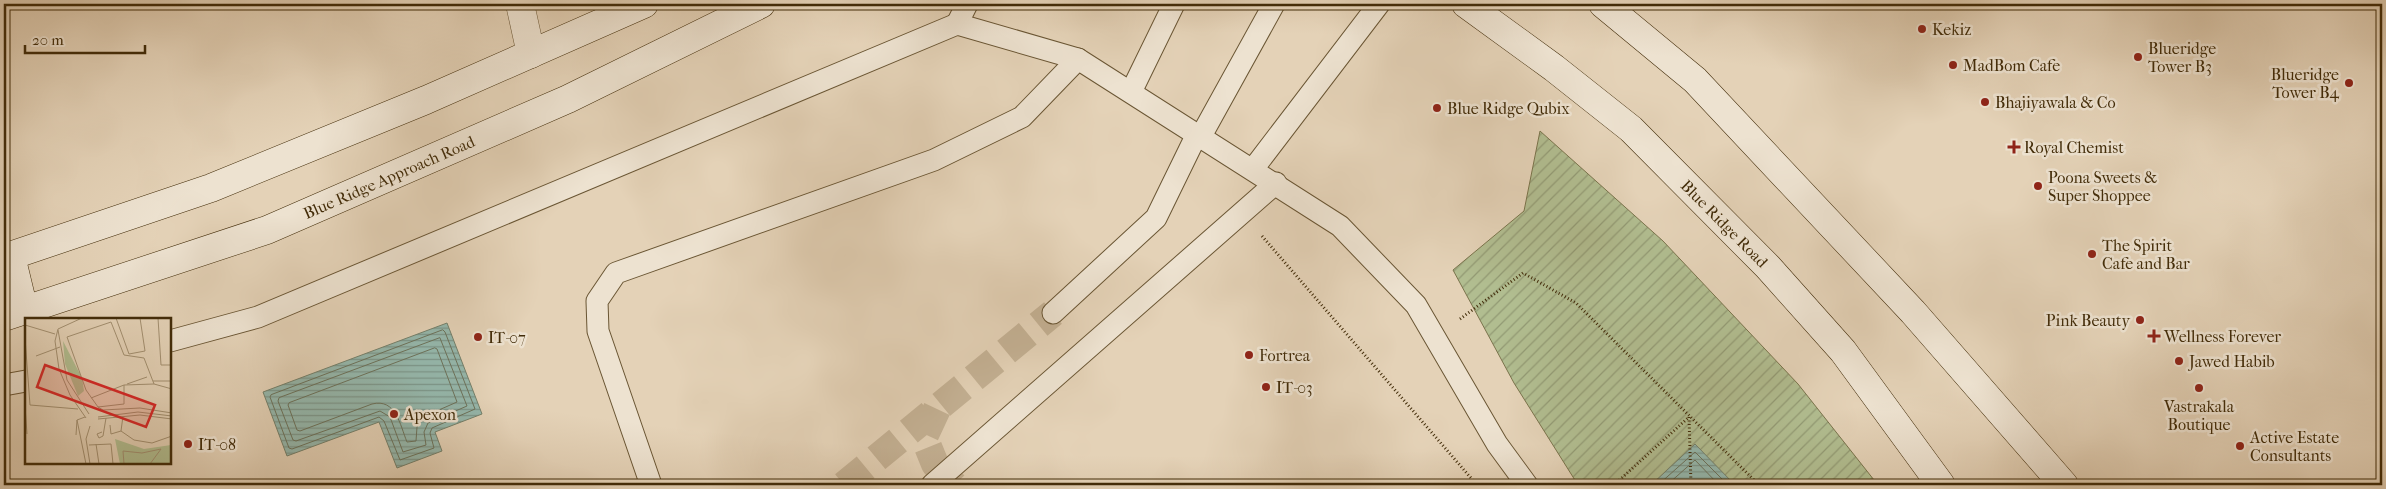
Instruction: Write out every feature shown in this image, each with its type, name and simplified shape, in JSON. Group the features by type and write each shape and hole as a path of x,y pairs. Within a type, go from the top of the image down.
{"street":[{"path":"520,4 531,54"},
{"path":"14,314 7,257 211,188 426,100 644,4"},
{"name":"Blue Ridge Approach Road","path":"14,314 267,230 568,99 761,4"},
{"name":"Blue Ridge Road","path":"1466,4 1554,68 1631,129 1768,267 1843,351 1941,485"},
{"path":"1603,4 1695,80 1913,312 2064,485"}],"lane":[{"path":"957,24 967,4"},
{"path":"1131,92 1174,4"},
{"path":"1053,314 1156,218 1199,135 1274,4"},
{"path":"1253,169 1379,4"},
{"path":"171,341 258,317 957,24 1078,59 1276,183 1340,226 1416,305 1497,444 1527,485"},
{"path":"651,485 598,331 597,301 616,273 934,160 1022,117 1078,59"},
{"path":"932,485 1276,183"},
{"path":"4,385 25,380"}],"path":[{"path":"1258,231 1477,485"},
{"path":"1435,338 1523,273 1576,304 1759,485"},
{"path":"1614,485 1689,417"},
{"path":"1689,417 1691,485"}],"green space":[{"path":"1540,131 1663,241 1798,384 1878,485 1578,485 1514,383 1453,270 1524,211"}],"water":[{"path":"447,323 482,414 435,432 442,451 397,468 379,422 287,456 263,392"},
{"path":"1695,444 1735,485 1651,485"}],"tunnel":[{"path":"844,485 1053,313"},
{"path":"937,409 924,437 935,464 954,485"}],"place":[{"name":"Kekiz","path":"1922,29"},
{"name":"Blueridge Tower B3","path":"2138,57"},
{"name":"MadBom Cafe","path":"1953,65"},
{"name":"Blueridge Tower B4","path":"2349,83"},
{"name":"Bhajiyawala & Co","path":"1985,102"},
{"name":"Blue Ridge Qubix","path":"1437,108"},
{"name":"Royal Chemist","path":"2014,147"},
{"name":"Poona Sweets & Super Shoppee","path":"2038,186"},
{"name":"The Spirit Cafe and Bar","path":"2092,254"},
{"name":"Pink Beauty","path":"2140,320"},
{"name":"Wellness Forever","path":"2154,336"},
{"name":"IT-07","path":"478,337"},
{"name":"Fortrea","path":"1249,355"},
{"name":"Jawed Habib","path":"2179,361"},
{"name":"IT-03","path":"1266,387"},
{"name":"Vastrakala Boutique","path":"2199,388"},
{"name":"Apexon","path":"394,414"},
{"name":"IT-08","path":"188,444"},
{"name":"Active Estate Consultants","path":"2240,446"}]}
